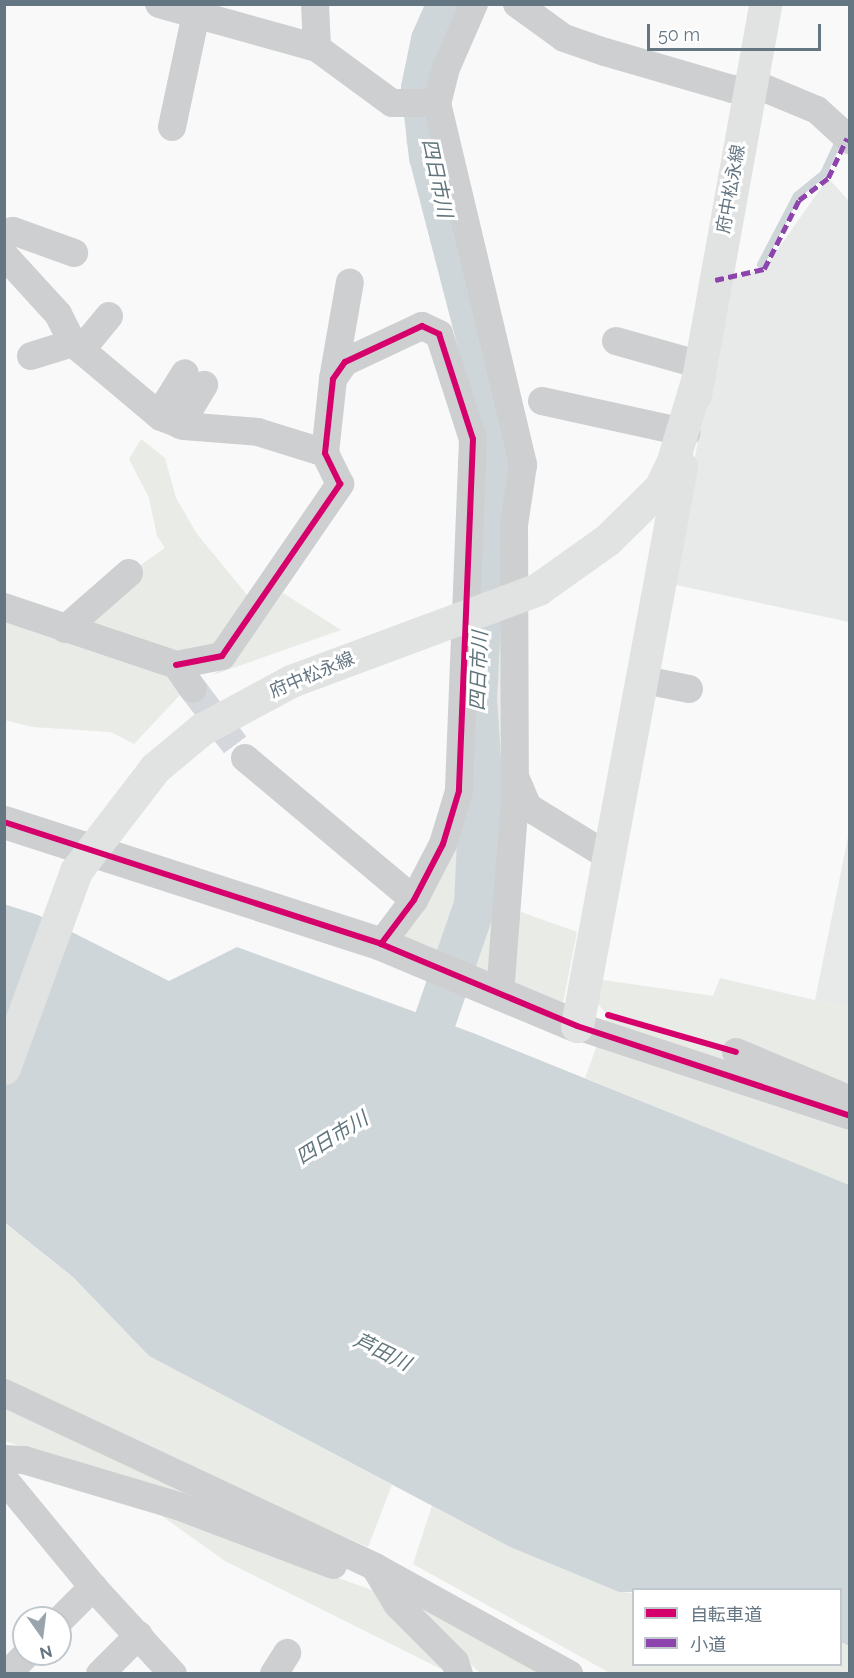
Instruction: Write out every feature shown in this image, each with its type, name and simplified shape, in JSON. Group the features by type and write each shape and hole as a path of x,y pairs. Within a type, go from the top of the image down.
{"main road":[{"name":"府中松永線","path":"577,1026 685,433 700,370 765,4"},
{"name":"府中松永線","path":"4,1068 84,860 155,768 202,729 291,681 538,589 607,540 649,502 669,470 685,433"}],"street":[{"path":"159,4 317,48 342,63 392,103 437,103"},
{"path":"315,4 317,48"},
{"path":"474,4 446,68 437,103 523,465 514,525 508,599 515,777 494,993"},
{"path":"517,4 564,38 732,89 764,88 817,110 849,138"},
{"path":"172,127 196,14"},
{"path":"4,233 13,231 74,253"},
{"path":"4,255 58,314 77,347 170,420 258,432 326,453"},
{"path":"4,607 176,665 222,656 340,484 326,453 333,379 350,282"},
{"path":"31,356 77,347 109,316"},
{"path":"333,379 345,362 422,326 439,334 473,439 459,791 443,844 414,900 381,944"},
{"path":"616,341 700,370"},
{"path":"170,420 194,379"},
{"path":"542,401 685,433"},
{"path":"65,629 129,573"},
{"path":"176,665 193,689"},
{"path":"640,679 688,689"},
{"path":"245,758 414,900"},
{"path":"515,777 528,807 608,856"},
{"path":"4,822 84,860 381,944 577,1026 849,1116"},
{"path":"736,1052 849,1098"},
{"path":"4,1393 375,1567 568,1674"},
{"path":"4,1460 24,1460 178,1506 356,1573 375,1567"},
{"path":"4,1479 93,1587 173,1674"},
{"path":"375,1567 397,1604 455,1662 459,1674"},
{"path":"72,1608 93,1587"},
{"path":"100,1674 139,1635"}],"shaded area":[{"path":"436,5 474,5 437,103 516,443 507,907 577,932 563,1003 381,944 443,844 483,447 426,193 406,142 409,103 425,28"},
{"path":"828,178 849,201 849,622 671,584 729,277 764,269"},
{"path":"141,439 165,458 176,498 197,534 248,596 217,646 174,658 71,629 129,573 165,548 157,536 149,498 129,459"},
{"path":"283,593 341,630 213,675 239,654"},
{"path":"5,620 165,674 180,695 134,744 111,732 32,727 5,720"},
{"path":"849,832 849,1008 815,1000"},
{"path":"720,978 849,1008 849,1186 585,1078 608,1015 593,999 597,979 713,996"},
{"path":"4,1223 73,1277 149,1356 392,1485 368,1547 5,1387"},
{"path":"5,1408 287,1535 5,1441"},
{"path":"432,1506 510,1547 619,1592 632,1593 632,1666 842,1666 842,1642 849,1646 849,1673 610,1673 413,1564"},
{"path":"155,1511 374,1591 445,1671 225,1561"},
{"path":"414,1598 558,1673 480,1673 411,1607"}],"water":[{"name":"芦田川","path":"4,904 38,915 169,981 237,947 473,1033 849,1185 849,1646 842,1642 842,1588 632,1588 632,1592 619,1592 510,1547 149,1356 73,1277 5,1223"}],"waterway":[{"name":"四日市川","path":"417,1073 475,905 481,776 476,699 483,565 492,492 506,450 430,157 422,88 432,40 448,4"},
{"path":"760,264 796,195 823,173 839,139"}],"tunnel":[{"path":"193,689 245,758"}],"marked path":[{"path":"715,280 764,269 799,200 828,178 847,138"}],"cycle path":[{"path":"176,665 222,656 340,484 325,453 333,379 345,362 422,326 439,334 473,439 459,791 443,844 414,900 381,944"},
{"path":"4,822 381,944 577,1026 850,1116"},
{"path":"608,1015 736,1052"}]}
